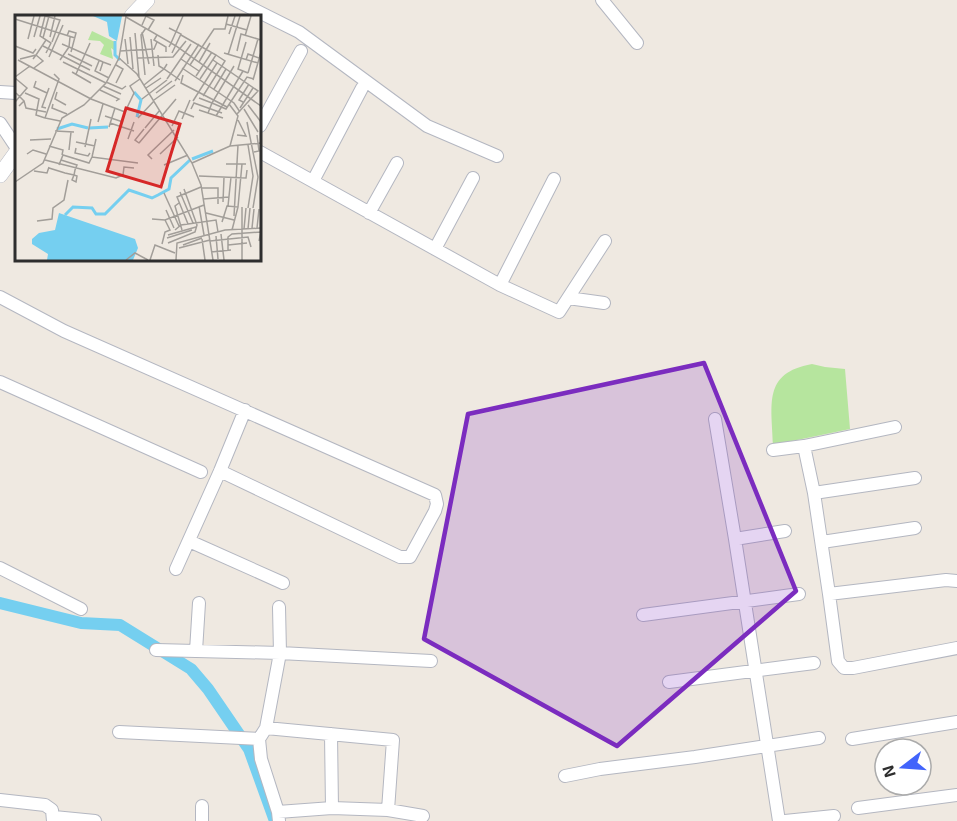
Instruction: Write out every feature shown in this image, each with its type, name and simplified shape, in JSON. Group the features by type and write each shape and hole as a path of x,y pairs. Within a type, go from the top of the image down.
{"street":[{"path":"133,15 147,0"},
{"path":"236,0 299,32 427,126 497,156"},
{"path":"602,0 637,43"},
{"path":"261,124 301,51"},
{"path":"313,181 362,88"},
{"path":"0,92 15,93"},
{"path":"0,123 15,146"},
{"path":"261,153 500,285 559,312 604,241"},
{"path":"0,175 15,154"},
{"path":"369,213 397,164"},
{"path":"435,249 473,178"},
{"path":"500,285 554,179"},
{"path":"0,297 64,331 435,495 437,504 410,557 400,557 220,471"},
{"path":"568,298 604,303"},
{"path":"0,382 201,472"},
{"path":"176,569 220,471 244,410"},
{"path":"715,419 779,821"},
{"path":"773,450 896,427"},
{"path":"804,446 822,542 838,661 844,668 854,668 957,648"},
{"path":"814,493 915,478"},
{"path":"822,542 915,528"},
{"path":"735,539 785,531"},
{"path":"189,541 283,584"},
{"path":"0,568 81,609"},
{"path":"829,594 946,580 957,581"},
{"path":"643,615 799,594"},
{"path":"196,651 199,603"},
{"path":"279,607 280,653 263,734 261,759 279,817 332,808 388,810 423,816"},
{"path":"156,650 280,653 431,661"},
{"path":"669,682 814,663"},
{"path":"852,739 957,722"},
{"path":"119,732 332,734 393,740 388,810"},
{"path":"332,734 332,808"},
{"path":"565,776 819,738"},
{"path":"858,808 957,795"},
{"path":"0,800 45,805 52,810 53,819 94,821"},
{"path":"202,806 202,821"},
{"path":"785,821 834,816"}],"highlighted area":[{"path":"704,363 796,591 617,746 424,639 468,414"}],"green space":[{"path":"812,364 845,369 850,429 773,445 772,404 777,383 796,368"}],"waterway":[{"path":"0,603 81,623 120,625 191,669 208,689 249,749 275,821"}]}
